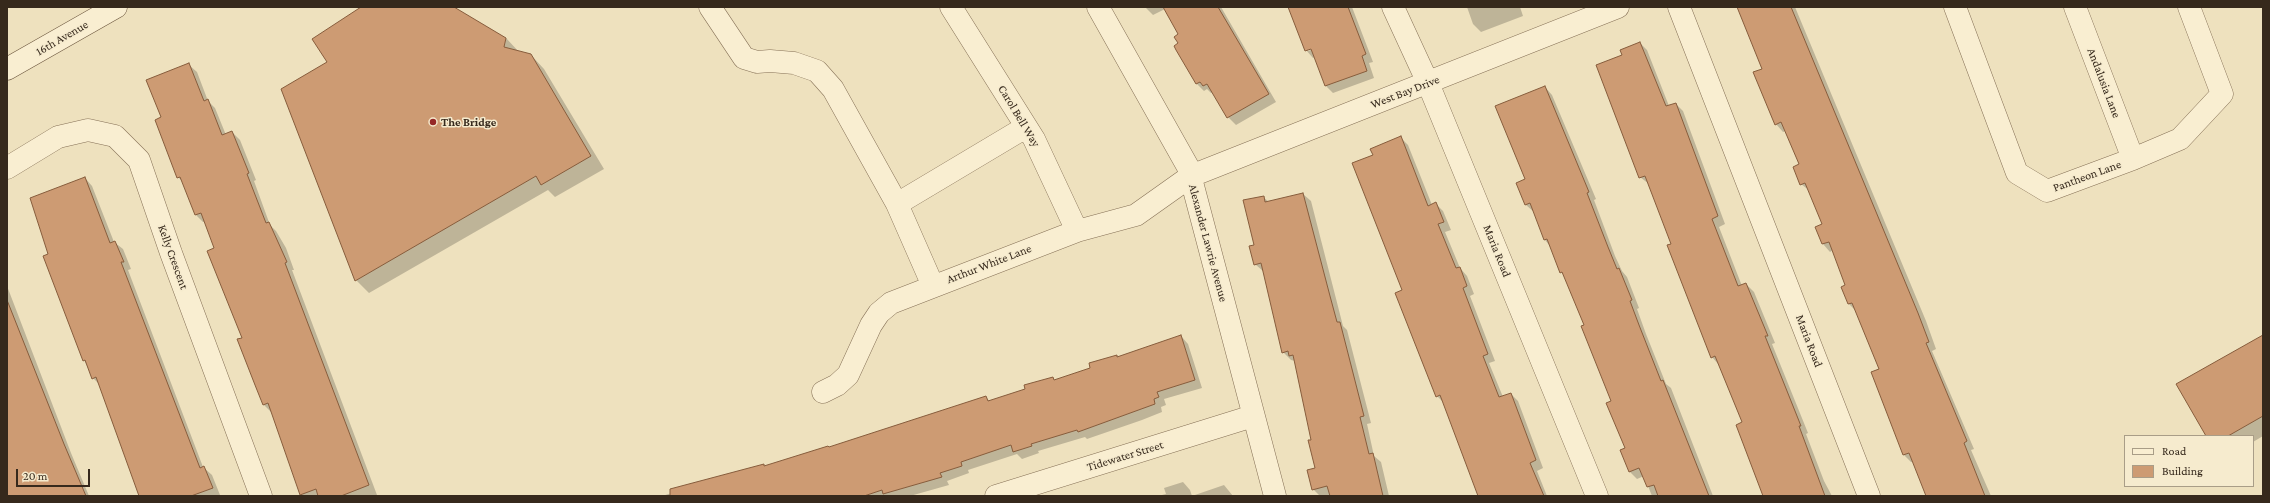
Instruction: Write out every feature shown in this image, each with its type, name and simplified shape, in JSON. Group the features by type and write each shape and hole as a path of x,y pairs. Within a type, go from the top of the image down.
{"street":[{"name":"16th Avenue","path":"7,69 116,7"},
{"path":"710,7 744,58 757,62 770,61 794,63 817,71 833,89 897,204 933,286"},
{"name":"Carol Bell Way","path":"951,7 1026,127 1077,231"},
{"name":"Alexander Lawrie Avenue","path":"1098,7 1188,167 1275,496"},
{"name":"Maria Road","path":"1393,7 1428,83 1597,496"},
{"name":"West Bay Drive","path":"1191,176 1618,7"},
{"name":"Maria Road","path":"1679,7 1869,496"},
{"name":"Pantheon Lane","path":"1955,7 2016,173 2047,191 2134,159 2180,139 2222,94 2189,7"},
{"name":"Andalusia Lane","path":"2076,7 2134,159"},
{"path":"897,204 1026,127"},
{"name":"Kelly Crescent","path":"7,168 58,137 88,130 115,136 139,160 170,252 261,496"},
{"name":"Arthur White Lane","path":"823,392 838,385 848,375 871,325 879,313 891,303 1077,231 1136,215 1191,176"},
{"name":"Tidewater Street","path":"996,496 1254,416"}],"building":[{"name":"The Bridge","path":"361,7 454,7 506,38 504,47 531,54 591,156 541,185 536,176 355,281 281,89 327,62 312,39"},
{"path":"1163,7 1218,7 1269,94 1227,118 1207,84 1203,86 1200,82 1196,84 1176,50 1174,46 1178,43 1174,37 1178,34"},
{"path":"1288,7 1348,7 1366,54 1362,56 1367,71 1325,86 1311,49 1305,51"},
{"path":"1737,7 1791,7 1918,313 1929,342 1926,343 1967,441 1964,443 1985,496 1926,496 1909,453 1903,455 1871,372 1879,369 1852,303 1848,304 1841,287 1845,285 1829,242 1822,244 1815,227 1822,224 1805,183 1800,185 1793,167 1799,164 1781,122 1775,125 1753,72 1762,69"},
{"path":"1640,42 1666,106 1676,103 1718,216 1712,219 1738,286 1746,283 1768,336 1765,336 1801,426 1799,426 1825,496 1763,496 1736,425 1742,422 1715,356 1711,358 1667,245 1671,244 1645,176 1639,178 1596,65 1622,55 1620,50"},
{"path":"189,63 204,101 208,99 222,135 232,131 249,173 247,174 266,223 269,222 287,262 285,263 369,485 341,496 318,496 316,489 300,495 268,403 263,405 237,339 242,338 207,251 214,248 201,213 195,215 180,177 177,178 155,120 161,117 146,80"},
{"path":"1545,86 1589,192 1587,193 1608,247 1617,269 1619,268 1632,300 1630,301 1661,381 1663,380 1709,496 1658,496 1654,485 1647,487 1639,468 1629,472 1620,450 1625,448 1606,403 1611,401 1581,326 1584,325 1562,272 1560,273 1547,239 1544,240 1530,203 1525,205 1516,183 1525,179 1495,106"},
{"path":"1401,136 1428,206 1436,202 1444,222 1438,224 1456,268 1460,267 1467,286 1463,288 1488,354 1483,356 1499,397 1511,393 1536,460 1530,463 1544,496 1478,496 1440,395 1436,397 1395,293 1402,290 1352,163 1373,155 1370,149"},
{"path":"85,177 110,243 115,241 124,262 121,262 200,468 204,466 213,488 191,496 139,496 96,377 92,379 85,360 83,361 43,256 48,254 30,198"},
{"path":"1303,193 1337,322 1340,322 1364,416 1360,417 1369,454 1373,453 1383,496 1330,496 1327,486 1312,490 1307,470 1315,468 1308,440 1311,440 1293,355 1289,356 1288,351 1282,353 1261,263 1254,265 1249,246 1254,245 1243,200 1264,196 1265,202"},
{"path":"7,300 64,444 86,496 7,496"},
{"path":"1181,335 1195,380 1157,392 1159,397 1154,399 1155,404 1078,432 1077,430 1031,444 1032,446 1013,452 1011,445 961,462 962,466 940,473 942,477 883,494 882,490 864,496 670,496 670,489 764,464 764,466 828,446 829,447 986,396 988,401 1025,389 1024,385 1053,377 1054,380 1090,368 1089,363 1117,355 1117,357"},
{"path":"2263,335 2263,416 2230,435 2205,435 2176,384"}],"place":[{"name":"The Bridge","path":"433,122"}]}
